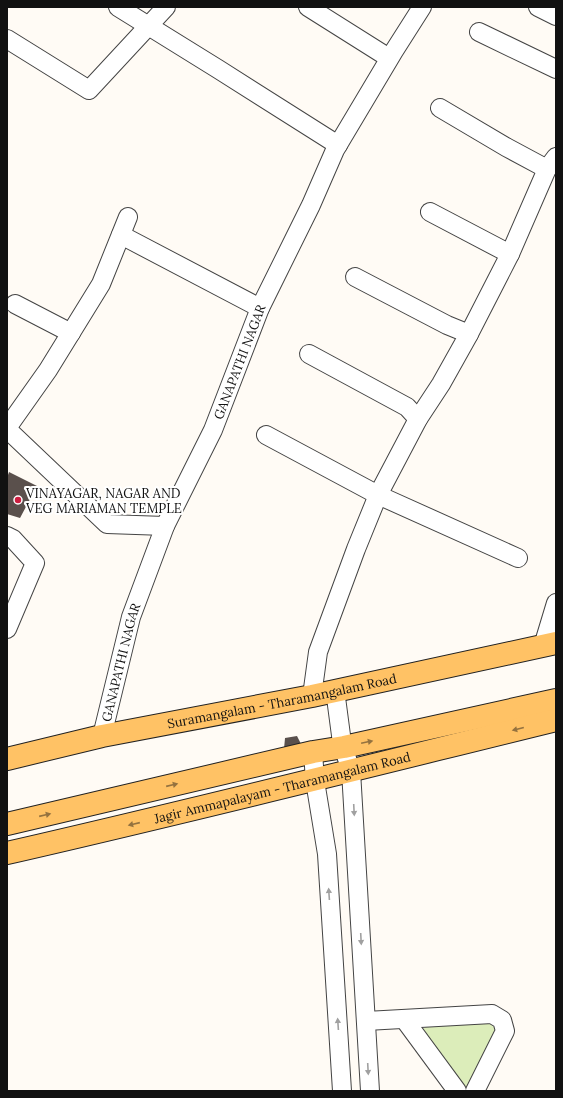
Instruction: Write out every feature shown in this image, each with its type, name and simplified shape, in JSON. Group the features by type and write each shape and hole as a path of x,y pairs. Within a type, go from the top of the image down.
{"main road":[{"name":"Suramangalam - Tharamangalam Road","path":"7,759 102,736 312,696 550,644"},
{"path":"7,824 313,752 344,747 556,700"},
{"name":"Jagir Ammapalayam - Tharamangalam Road","path":"7,852 144,822 556,720"}],"street":[{"path":"118,7 338,145"},
{"path":"7,39 89,90 166,7"},
{"path":"308,7 389,58"},
{"name":"GANAPATHI NAGAR","path":"102,736 131,617 165,526 214,430 260,308 312,205 338,145 389,58 422,7"},
{"path":"538,7 556,16"},
{"path":"479,32 556,69"},
{"path":"312,696 318,652 356,549 378,496 418,419 441,384 469,334 510,254 551,163 506,147 440,108"},
{"path":"430,212 510,254"},
{"path":"128,217 101,284 48,370 7,428 107,524 165,526"},
{"path":"121,235 260,308"},
{"path":"355,277 447,325 469,334"},
{"path":"16,304 71,333"},
{"path":"309,354 407,407 418,419"},
{"path":"266,435 378,496 518,558"},
{"path":"7,536 13,539 35,563 7,629"},
{"path":"550,644 556,603"},
{"path":"335,690 342,743 351,771 370,1091"},
{"path":"313,752 314,781 327,854 342,1091"},
{"path":"366,1021 492,1014 502,1020 505,1031 475,1091"},
{"path":"404,1019 457,1091"}],"green space":[{"path":"488,1022 495,1028 495,1032 469,1086 465,1087 460,1083 423,1029 428,1024"}],"building":[{"name":"VINAYAGAR, NAGAR AND VEG MARIAMAN TEMPLE","path":"9,472 37,486 20,518 7,514 7,478"},
{"path":"297,736 302,746 284,749 285,738"}],"place":[{"name":"VINAYAGAR, NAGAR AND VEG MARIAMAN TEMPLE","path":"18,500"}]}
